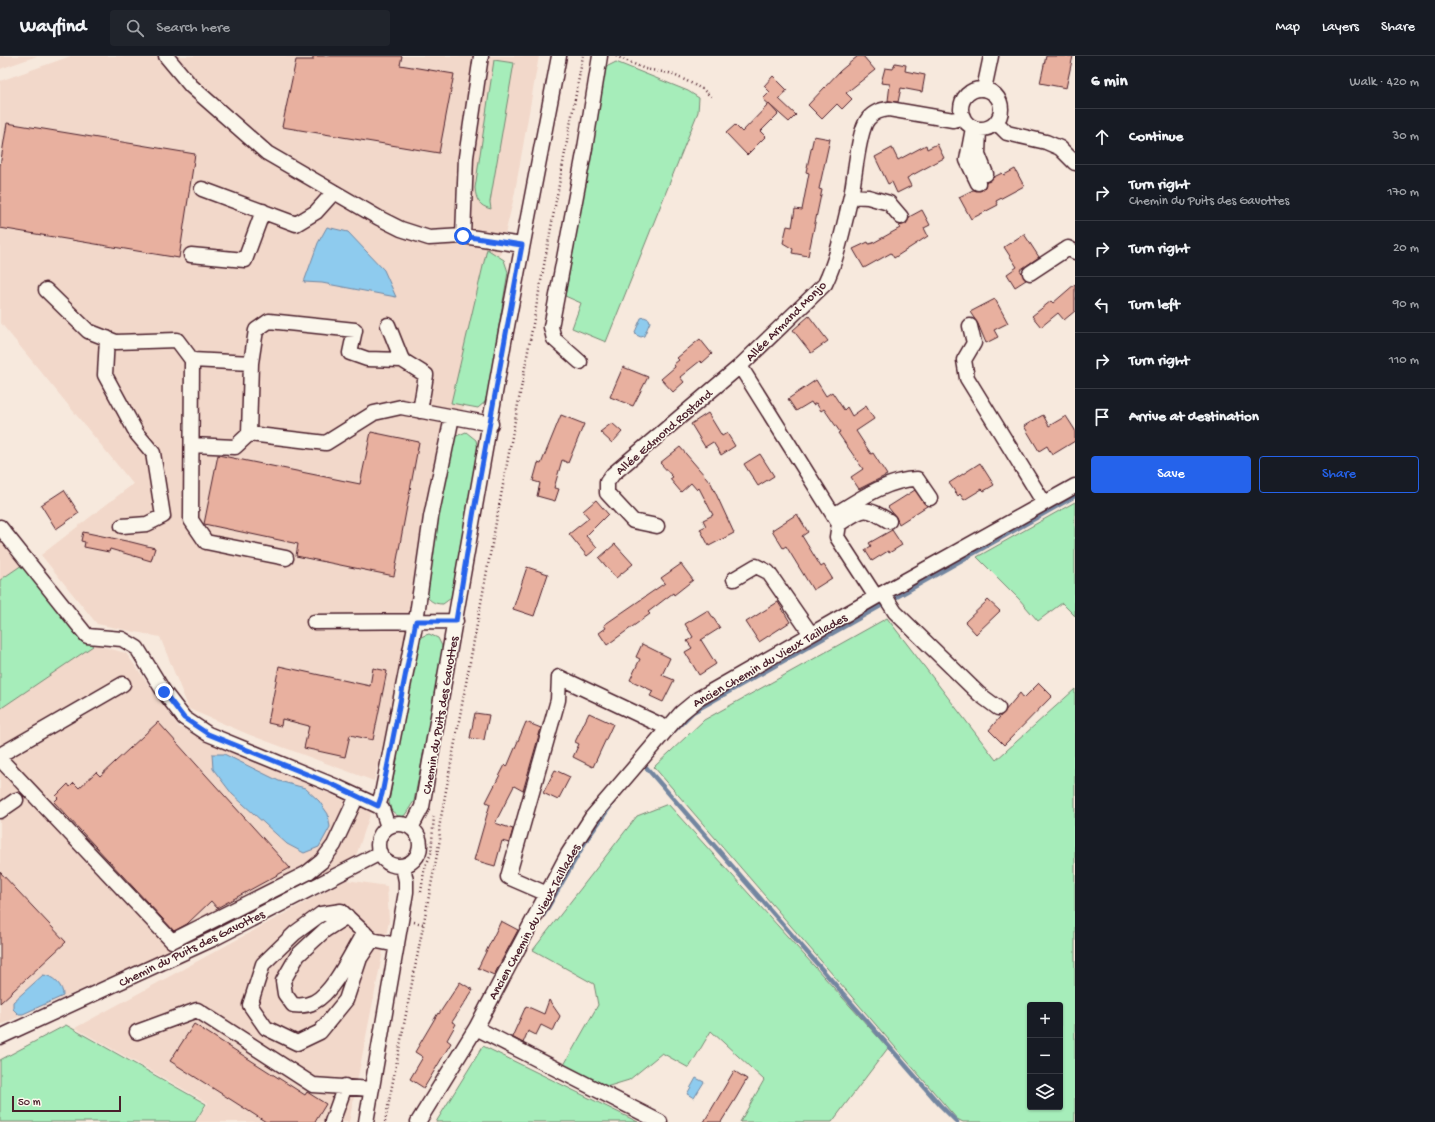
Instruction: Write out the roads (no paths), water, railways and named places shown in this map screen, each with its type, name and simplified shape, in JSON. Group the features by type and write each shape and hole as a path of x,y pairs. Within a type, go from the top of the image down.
{"street":[{"path":"166,56 191,86 267,153 401,229 429,238 463,236 522,245"},
{"path":"463,236 466,158 481,56"},
{"name":"Chemin du Puits des Gavottes","path":"411,828 422,807 522,245 559,56"},
{"path":"580,362 554,339 551,327 585,148 600,56"},
{"path":"984,89 991,56"},
{"path":"984,89 990,91 1000,102 1002,109 996,122 992,126 976,128 963,117 961,110 965,97 970,92 984,89"},
{"name":"Allée Armand Monjo","path":"837,520 740,366 825,284 833,268 851,196 862,132 868,119 879,110 889,109 952,120 963,117"},
{"path":"996,122 1007,134 1046,142 1060,148 1075,163"},
{"path":"976,128 967,160 982,178"},
{"path":"202,189 296,224 316,212 334,192"},
{"path":"851,196 868,197 889,203 901,217"},
{"path":"192,255 245,260 263,211"},
{"path":"1030,273 1068,248 1075,252"},
{"path":"46,290 88,331 116,342 177,340 192,360 191,520 206,542 286,558"},
{"path":"192,445 235,447 249,434 251,363 256,330 269,321 355,330 350,353 367,359 402,360 426,375 420,411"},
{"path":"388,325 402,360"},
{"path":"970,326 974,343 964,360 967,378 1044,503"},
{"path":"107,338 105,375 137,434 153,453 163,516 147,524 122,526"},
{"path":"192,360 251,363"},
{"name":"Allée Edmond Rostand","path":"657,526 634,521 607,493 606,482 613,474 740,366"},
{"path":"249,434 326,443 374,413 401,407 491,424"},
{"path":"378,806 382,794 416,621 431,517 452,417"},
{"path":"837,520 876,492 905,479 918,479 930,498"},
{"name":"Ancien Chemin du Vieux Taillades","path":"418,1122 476,1028 545,893 568,854 592,817 681,713 698,699 1075,486"},
{"path":"837,520 859,512 871,510 889,521"},
{"path":"837,520 837,537 880,595 895,612 979,694 998,708"},
{"path":"0,527 87,636 122,639 137,648 164,692 184,718 208,734 378,806 382,810 388,827"},
{"path":"734,579 756,566 768,572 811,634"},
{"path":"314,622 456,621"},
{"path":"545,893 508,877 558,700 559,677 667,728"},
{"path":"0,755 123,684"},
{"path":"0,759 172,942 307,872 322,861 334,845 357,796"},
{"path":"0,811 16,800"},
{"path":"400,824 411,828 419,838 419,850 414,860 403,866 397,866 386,862 380,853 379,839 388,827 400,824"},
{"name":"Chemin du Puits des Gavottes","path":"0,1037 213,939 380,853"},
{"path":"366,1122 406,892 406,881 403,866"},
{"path":"368,936 346,1000 320,1032 297,1043 266,1028 250,1005 263,964 295,933 322,914 341,911 368,936 397,945"},
{"path":"347,916 325,930 298,955 283,981 285,994 293,1005 303,1006 315,1002 330,987 368,936"},
{"path":"137,1032 196,1010 313,1085 372,1089"},
{"path":"476,1028 660,1122"},
{"path":"332,1122 345,1086"}],"water":[{"path":"327,227 348,232 384,270 396,297 322,283 304,282 318,243"},
{"path":"644,317 649,319 650,322 644,336 641,337 636,335 635,332 641,318"},
{"path":"212,754 224,754 279,781 305,788 319,801 328,814 330,827 319,847 304,853 287,844 232,794 213,769"},
{"path":"43,975 54,979 57,982 62,988 63,996 23,1014 18,1014 13,1009 13,1002"},
{"path":"696,1078 704,1082 694,1098 687,1094"}],"waterway":[{"path":"675,730 693,712 1075,496"},
{"path":"645,766 940,1105 957,1122"},
{"path":"543,916 587,839 612,804"}]}
